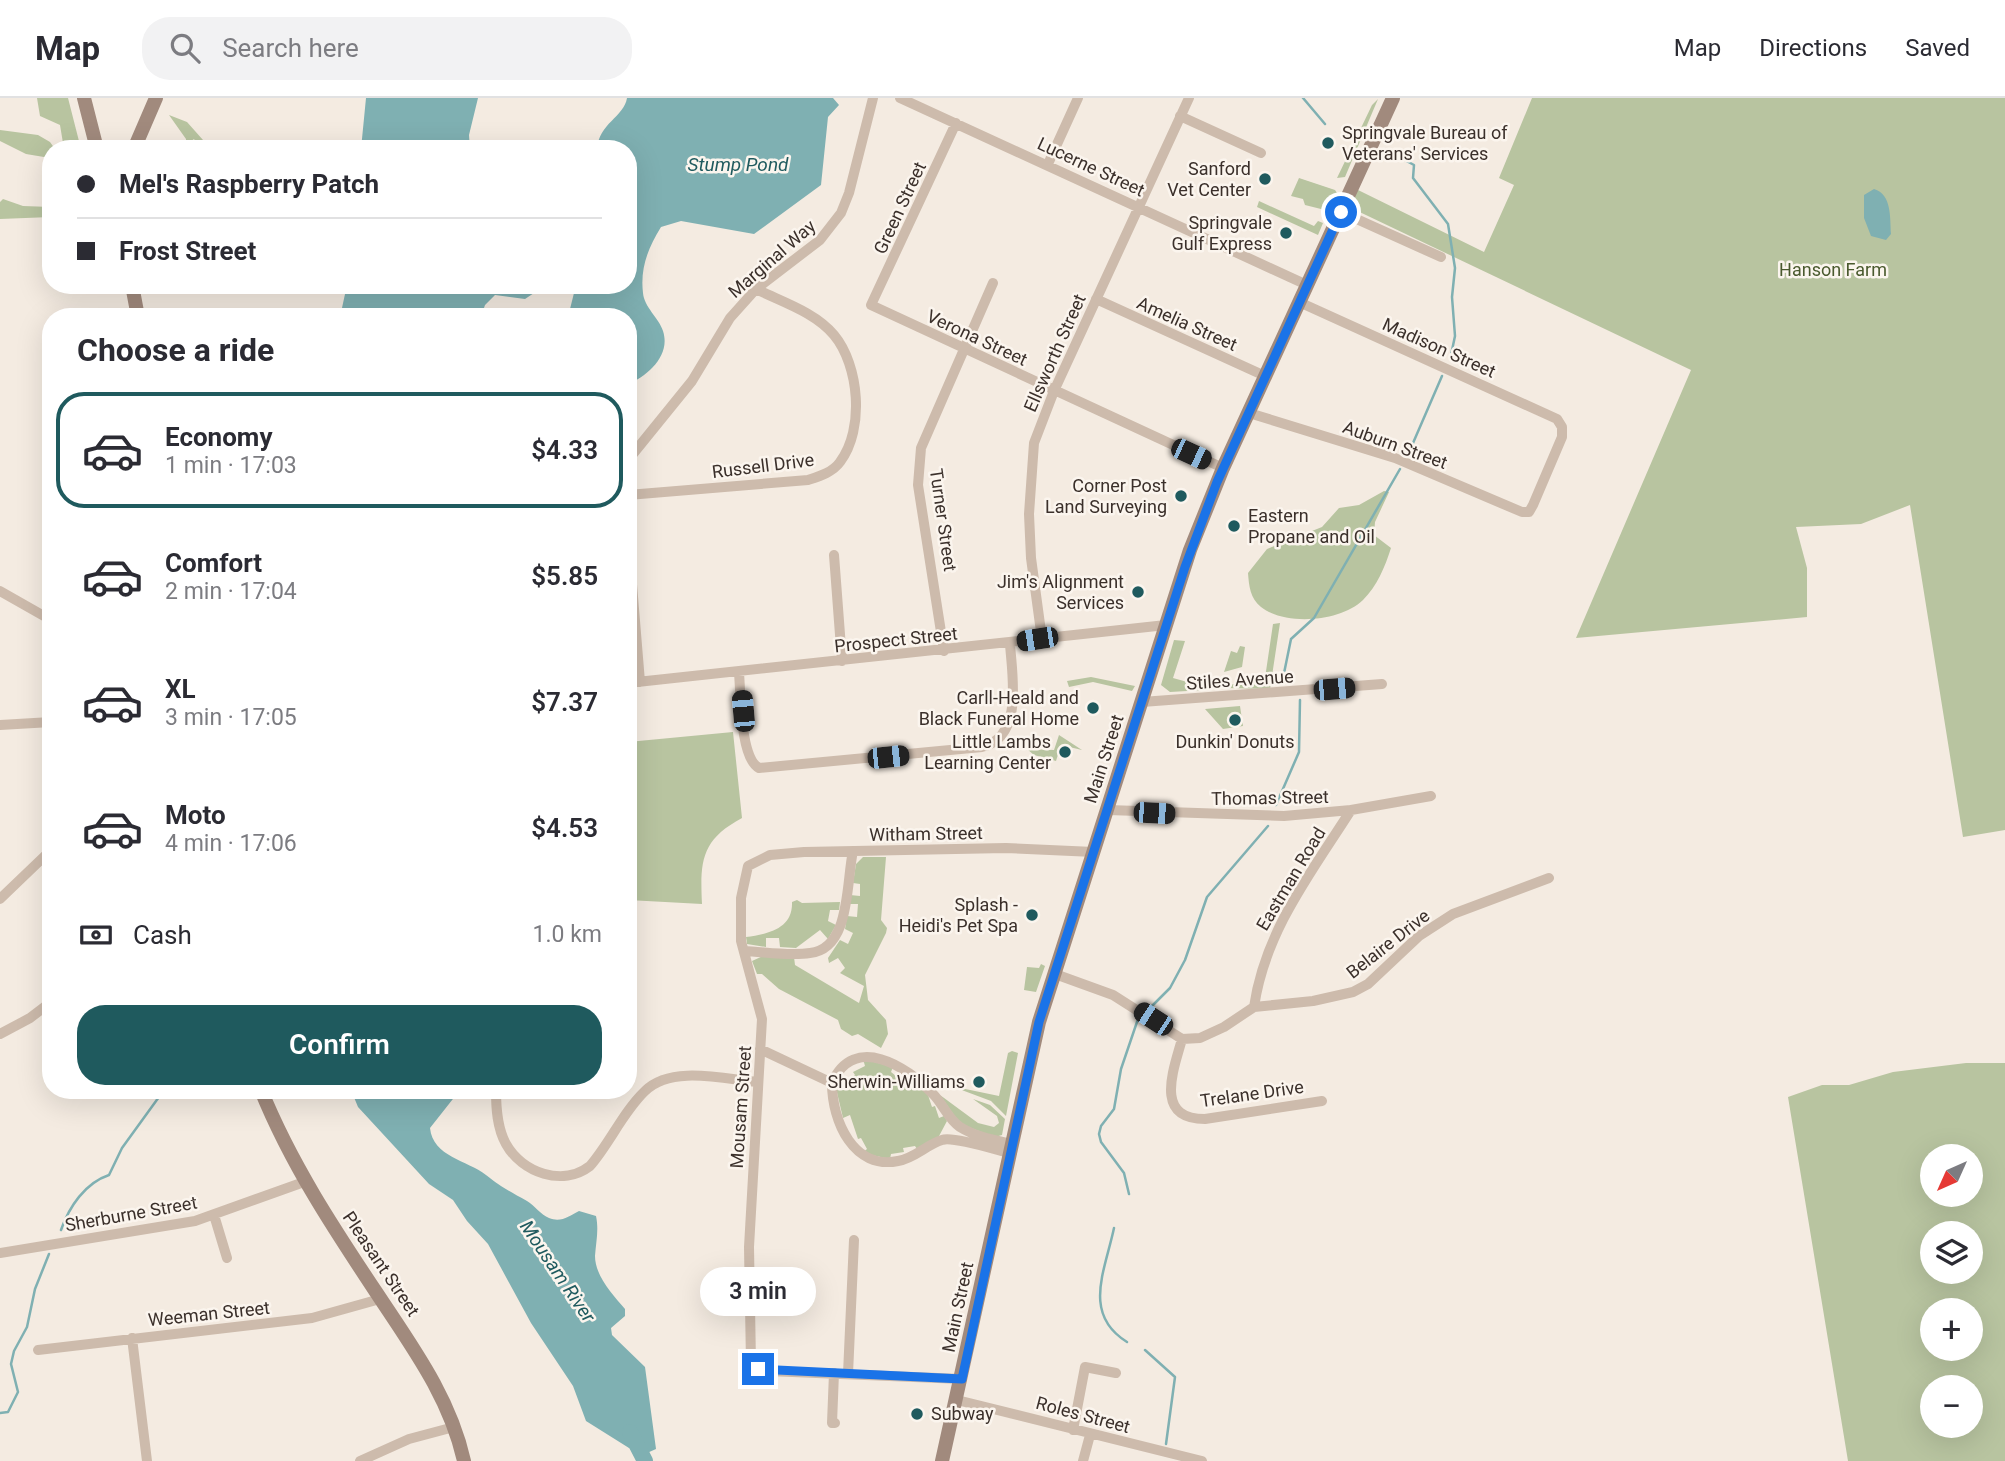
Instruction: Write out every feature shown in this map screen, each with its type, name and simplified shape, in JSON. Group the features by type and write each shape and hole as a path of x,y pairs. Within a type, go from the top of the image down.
{"main road":[{"path":"84,98 95,140"},
{"path":"138,140 156,98"},
{"name":"Main Street","path":"942,1461 962,1379 1031,1051 1193,543 1223,468 1393,98"},
{"name":"Pleasant Street","path":"265,1099 304,1182 422,1360 454,1427 464,1461"}],"street":[{"name":"Marginal Way","path":"637,449 692,381 730,318 756,289 820,240 841,213 849,193 873,98"},
{"name":"Lucerne Street","path":"900,98 1307,285"},
{"path":"1048,164 1078,98"},
{"name":"Ellsworth Street","path":"1042,639 1031,558 1029,514 1033,450 1054,391 1189,98"},
{"path":"1181,116 1261,153"},
{"name":"Green Street","path":"871,304 956,123"},
{"path":"1341,212 1441,257"},
{"name":"Turner Street","path":"944,651 918,485 919,465 926,431 993,283"},
{"name":"Russell Drive","path":"637,494 808,480 827,472 840,462 854,426 852,379 844,350 822,324 756,289"},
{"name":"Amelia Street","path":"1096,299 1265,376"},
{"name":"Madison Street","path":"1299,302 1553,417 1562,427 1562,437 1529,512"},
{"name":"Verona Street","path":"871,304 962,349 1223,468"},
{"name":"Auburn Street","path":"1249,413 1377,452 1522,512 1529,512"},
{"path":"834,555 842,661"},
{"path":"0,592 42,615"},
{"name":"Prospect Street","path":"637,682 1010,644 1166,625"},
{"path":"739,673 747,751 752,764 759,768 982,747 993,743 1002,735 1010,714 1013,689 1010,644"},
{"path":"637,646 640,682"},
{"name":"Stiles Avenue","path":"1142,702 1382,684"},
{"path":"0,725 42,723"},
{"name":"Thomas Street","path":"1108,810 1249,816 1351,810 1431,796"},
{"name":"Eastman Road","path":"1254,1007 1257,986 1276,928 1351,810"},
{"name":"Witham Street","path":"759,858 804,852 1006,848 1094,852"},
{"path":"744,951 809,953 829,946 840,928 853,851"},
{"name":"Mousam Street","path":"759,858 748,866 743,881 740,926 744,951 760,1003 749,1247 749,1353 754,1368 768,1371 834,1373"},
{"path":"0,899 42,862"},
{"name":"Belaire Drive","path":"1182,1039 1200,1038 1224,1027 1254,1007 1313,1001 1353,992 1368,984 1419,936 1453,914 1549,878"},
{"path":"1055,974 1113,995 1182,1039"},
{"path":"0,1034 42,1009"},
{"name":"Trelane Drive","path":"1182,1039 1170,1096 1176,1108 1187,1116 1205,1119 1322,1101"},
{"path":"760,1049 832,1083"},
{"path":"832,1083 856,1057 871,1055 923,1084 950,1118 975,1135 1011,1149"},
{"path":"497,1099 501,1131 512,1152 544,1174 562,1177 582,1173 590,1166 651,1086 675,1078 691,1077 756,1082"},
{"path":"832,1083 838,1117 849,1141 862,1157 876,1161 900,1161 943,1138 1011,1149"},
{"path":"943,1138 950,1118"},
{"name":"Sherburne Street","path":"0,1253 180,1224 214,1215 304,1182"},
{"path":"214,1215 227,1258"},
{"path":"848,1374 854,1240"},
{"name":"Weeman Street","path":"38,1350 312,1318 349,1310 380,1299"},
{"path":"132,1338 146,1461"},
{"path":"1073,1430 1085,1367 1116,1373"},
{"path":"835,1423 832,1423 834,1373 962,1379"},
{"name":"Roles Street","path":"957,1400 1202,1461"},
{"path":"360,1461 409,1439 454,1427"},
{"path":"1083,1461 1090,1435"}],"green space":[{"path":"37,98 68,98 79,140 62,140 60,125 40,116"},
{"name":"Hanson Farm","path":"1532,98 2005,98 2005,830 1963,837 1910,505 1861,524 1796,527 1807,568 1807,617 1576,638 1691,370 1347,206 1356,189 1484,252 1514,185 1499,178"},
{"path":"1378,99 1345,177 1337,178 1372,105"},
{"path":"169,115 187,122 203,140 186,139"},
{"path":"0,130 38,135 47,140 42,140 42,157 26,154 0,141"},
{"path":"1299,178 1335,190 1337,193 1329,211 1305,205 1303,199 1291,196"},
{"path":"3,199 23,206 42,207 42,217 0,219 0,202"},
{"path":"1259,201 1314,226 1318,221 1323,223 1318,235 1257,207"},
{"path":"1384,491 1389,492 1375,522 1374,535 1391,548 1380,576 1363,600 1341,613 1298,619 1271,613 1254,600 1248,573 1267,549 1322,527 1339,508 1359,505"},
{"path":"1280,623 1270,689 1227,688 1229,685 1265,678 1273,624"},
{"path":"1174,640 1185,641 1173,678 1198,685 1204,678 1207,685 1204,690 1170,692 1161,685"},
{"path":"1240,646 1245,647 1242,667 1224,672 1231,651 1237,653"},
{"path":"1091,677 1135,686 1132,691 1093,682 1069,687 1067,681"},
{"path":"1240,706 1243,726 1223,729 1205,709"},
{"path":"733,732 742,818 718,835 706,853 702,876 702,904 637,900 637,741"},
{"path":"1059,735 1082,750 1061,745 1056,761 1034,755 1027,749 1054,750"},
{"path":"863,857 886,857 881,920 887,928 865,975 868,1000 886,1020 888,1034 881,1048 858,1034 852,1036 841,1029 838,1020 779,989 762,974 757,974 752,961 763,956 794,957 795,965 859,1003 864,986 840,973 845,968 838,958 829,963 828,958 840,940 848,944 853,933 845,929 847,916 857,917 858,904 850,904 850,895 860,896 860,884 853,883 856,864"},
{"path":"797,900 802,903 840,902 839,910 830,910 828,921 836,925 828,939 820,930 796,948 780,947 779,938 766,938 766,947 747,944 746,937 770,932 784,924 791,911 792,902"},
{"path":"1041,964 1045,966 1036,992 1024,990 1027,967 1039,968"},
{"path":"1008,1053 1018,1053 1006,1116 991,1101 951,1086 999,1096"},
{"path":"863,1059 893,1067 891,1072 911,1088 916,1082 928,1095 939,1118 944,1116 947,1121 938,1138 917,1149 915,1146 903,1148 904,1152 891,1154 890,1159 862,1153 867,1149 861,1138 858,1139 850,1115 843,1118 835,1084 840,1078 844,1082 855,1075 853,1072 865,1066"},
{"path":"1966,1063 2005,1063 2005,1461 1848,1461 1788,1097 1822,1085 1849,1085 1893,1072"},
{"path":"940,1095 978,1123 994,1127 999,1123 997,1116 973,1099 990,1105 1005,1119 1002,1135 995,1137 960,1124"}],"water":[{"path":"366,98 478,98 469,140 362,140"},
{"name":"Stump Pond","path":"627,98 833,98 839,105 828,117 821,185 754,234 681,221 661,227 646,258 642,284 646,303 663,331 664,349 656,364 637,380 637,308 570,308 574,294 637,294 637,140 599,140 625,105"},
{"path":"1874,189 1884,196 1889,207 1891,234 1886,240 1871,236 1864,218 1864,195"},
{"path":"345,294 532,294 525,299 495,295 484,308 342,308"},
{"path":"355,1099 453,1099 430,1128 432,1138 444,1152 478,1170 549,1218 561,1219 579,1211 596,1216 595,1256 598,1271 625,1309 625,1316 611,1328 612,1335 645,1367 656,1449 647,1453 629,1448 586,1421 573,1386 531,1323 488,1244 467,1221 453,1200 429,1184 358,1107"}],"waterway":[{"path":"1303,98 1325,124"},
{"path":"1386,150 1414,165 1413,178 1448,224 1455,268 1452,297 1455,336 1451,355"},
{"path":"1410,450 1442,376"},
{"path":"1282,683 1291,639 1314,618 1400,469"},
{"path":"1276,805 1299,752 1300,700"},
{"path":"1150,1008 1170,988 1185,960 1207,897 1268,826"},
{"path":"1129,1194 1124,1173 1101,1142 1099,1134 1101,1126 1114,1109 1121,1069 1138,1019"},
{"path":"61,1230 68,1213 85,1190 109,1175 122,1148 157,1099"},
{"path":"1114,1228 1102,1276 1101,1305 1113,1331 1127,1342"},
{"path":"0,1413 8,1412 18,1392 11,1364 14,1351 27,1327 35,1289 49,1254"},
{"path":"1145,1350 1175,1377 1166,1444"},
{"name":"Mousam River","path":"630,1432 645,1461"}],"place":[{"name":"Springvale Bureau of Veterans' Services","path":"1328,143"},
{"name":"Sanford Vet Center","path":"1265,179"},
{"name":"Springvale Gulf Express","path":"1286,233"},
{"name":"Corner Post Land Surveying","path":"1181,496"},
{"name":"Eastern Propane and Oil","path":"1234,526"},
{"name":"Jim's Alignment Services","path":"1138,592"},
{"name":"Carll-Heald and Black Funeral Home","path":"1093,708"},
{"name":"Dunkin' Donuts","path":"1235,720"},
{"name":"Little Lambs Learning Center","path":"1065,752"},
{"name":"Splash - Heidi's Pet Spa","path":"1032,915"},
{"name":"Sherwin-Williams","path":"979,1082"},
{"name":"Subway","path":"917,1414"}],"route":[{"path":"758,1369 962,1379 1031,1051 1164,631 1200,523 1217,482 1341,212"}]}
